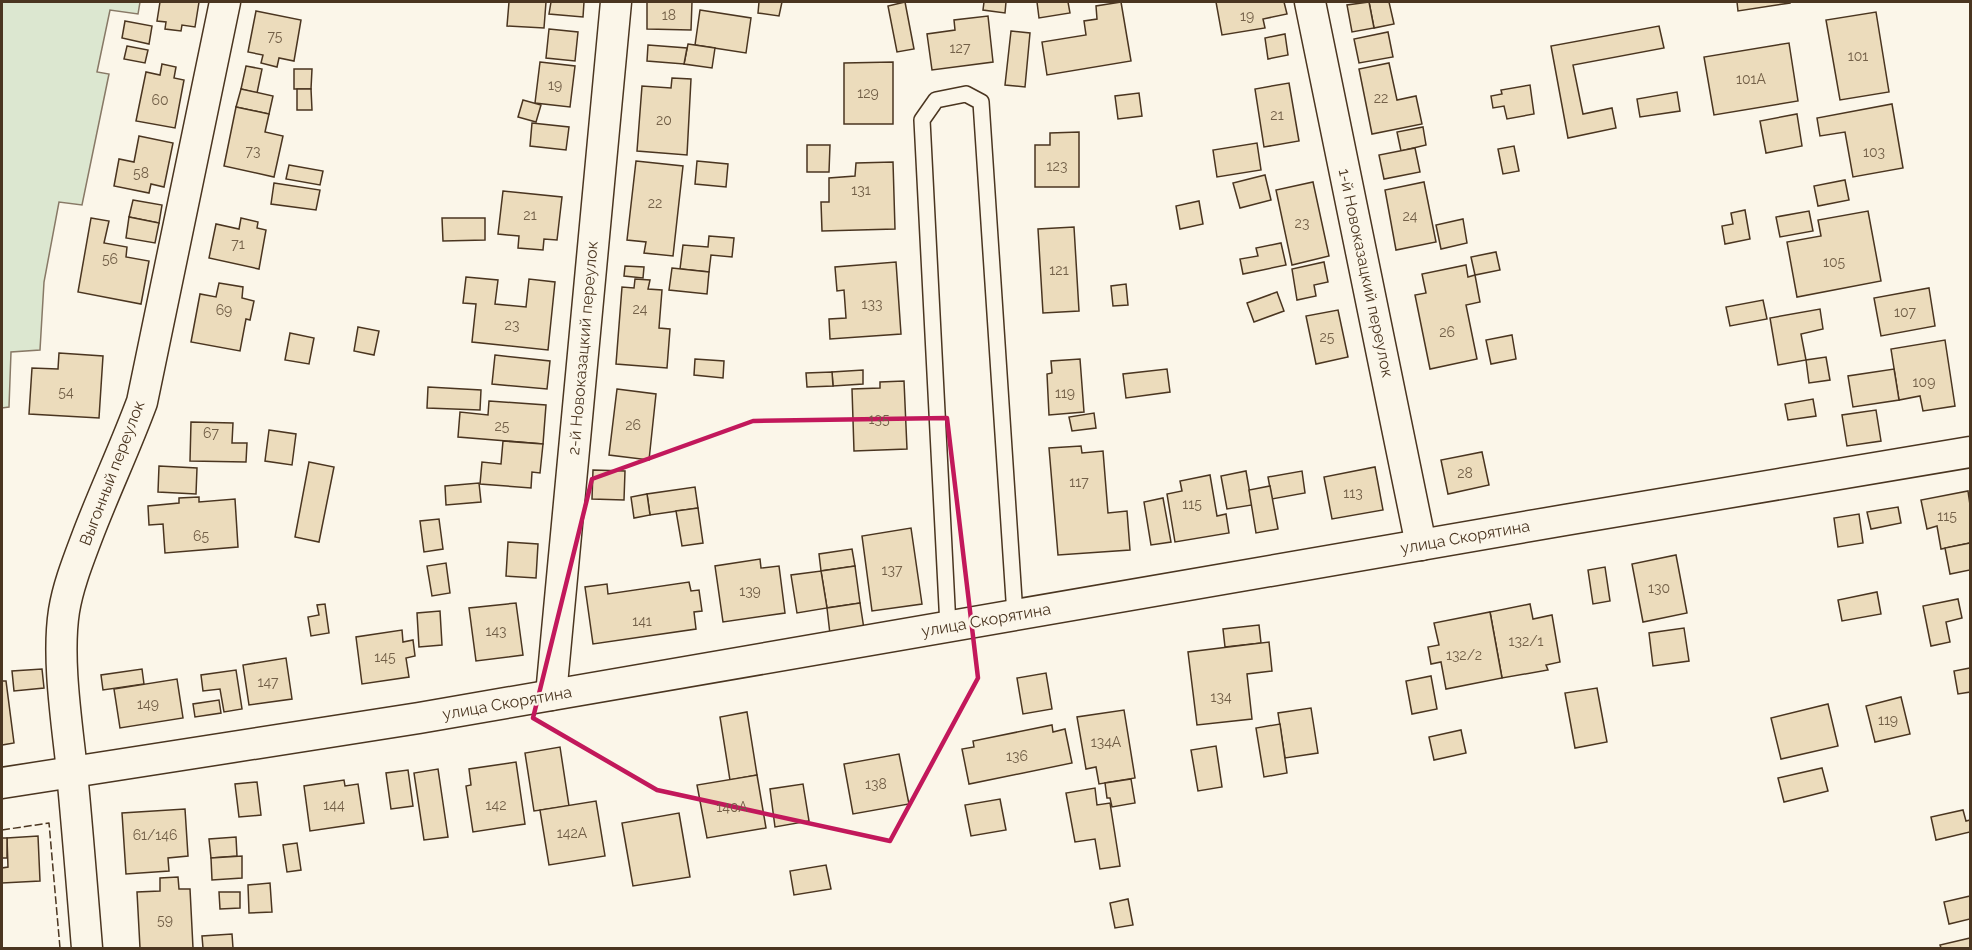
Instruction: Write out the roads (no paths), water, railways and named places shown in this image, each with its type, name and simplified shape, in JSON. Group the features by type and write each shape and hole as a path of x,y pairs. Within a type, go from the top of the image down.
{"street":[{"name":"Выгонный переулок","path":"87,948 66,709 62,645 64,613 82,549 142,402 225,2"},
{"name":"2-й Новоказацкий переулок","path":"551,695 616,2"},
{"name":"1-й Новоказацкий переулок","path":"1310,2 1421,545"},
{"name":"улица Скорятина","path":"2,783 419,718 1971,452"}],"lane":[{"path":"948,626 922,120 936,100 966,93 981,102 1015,615"}]}
